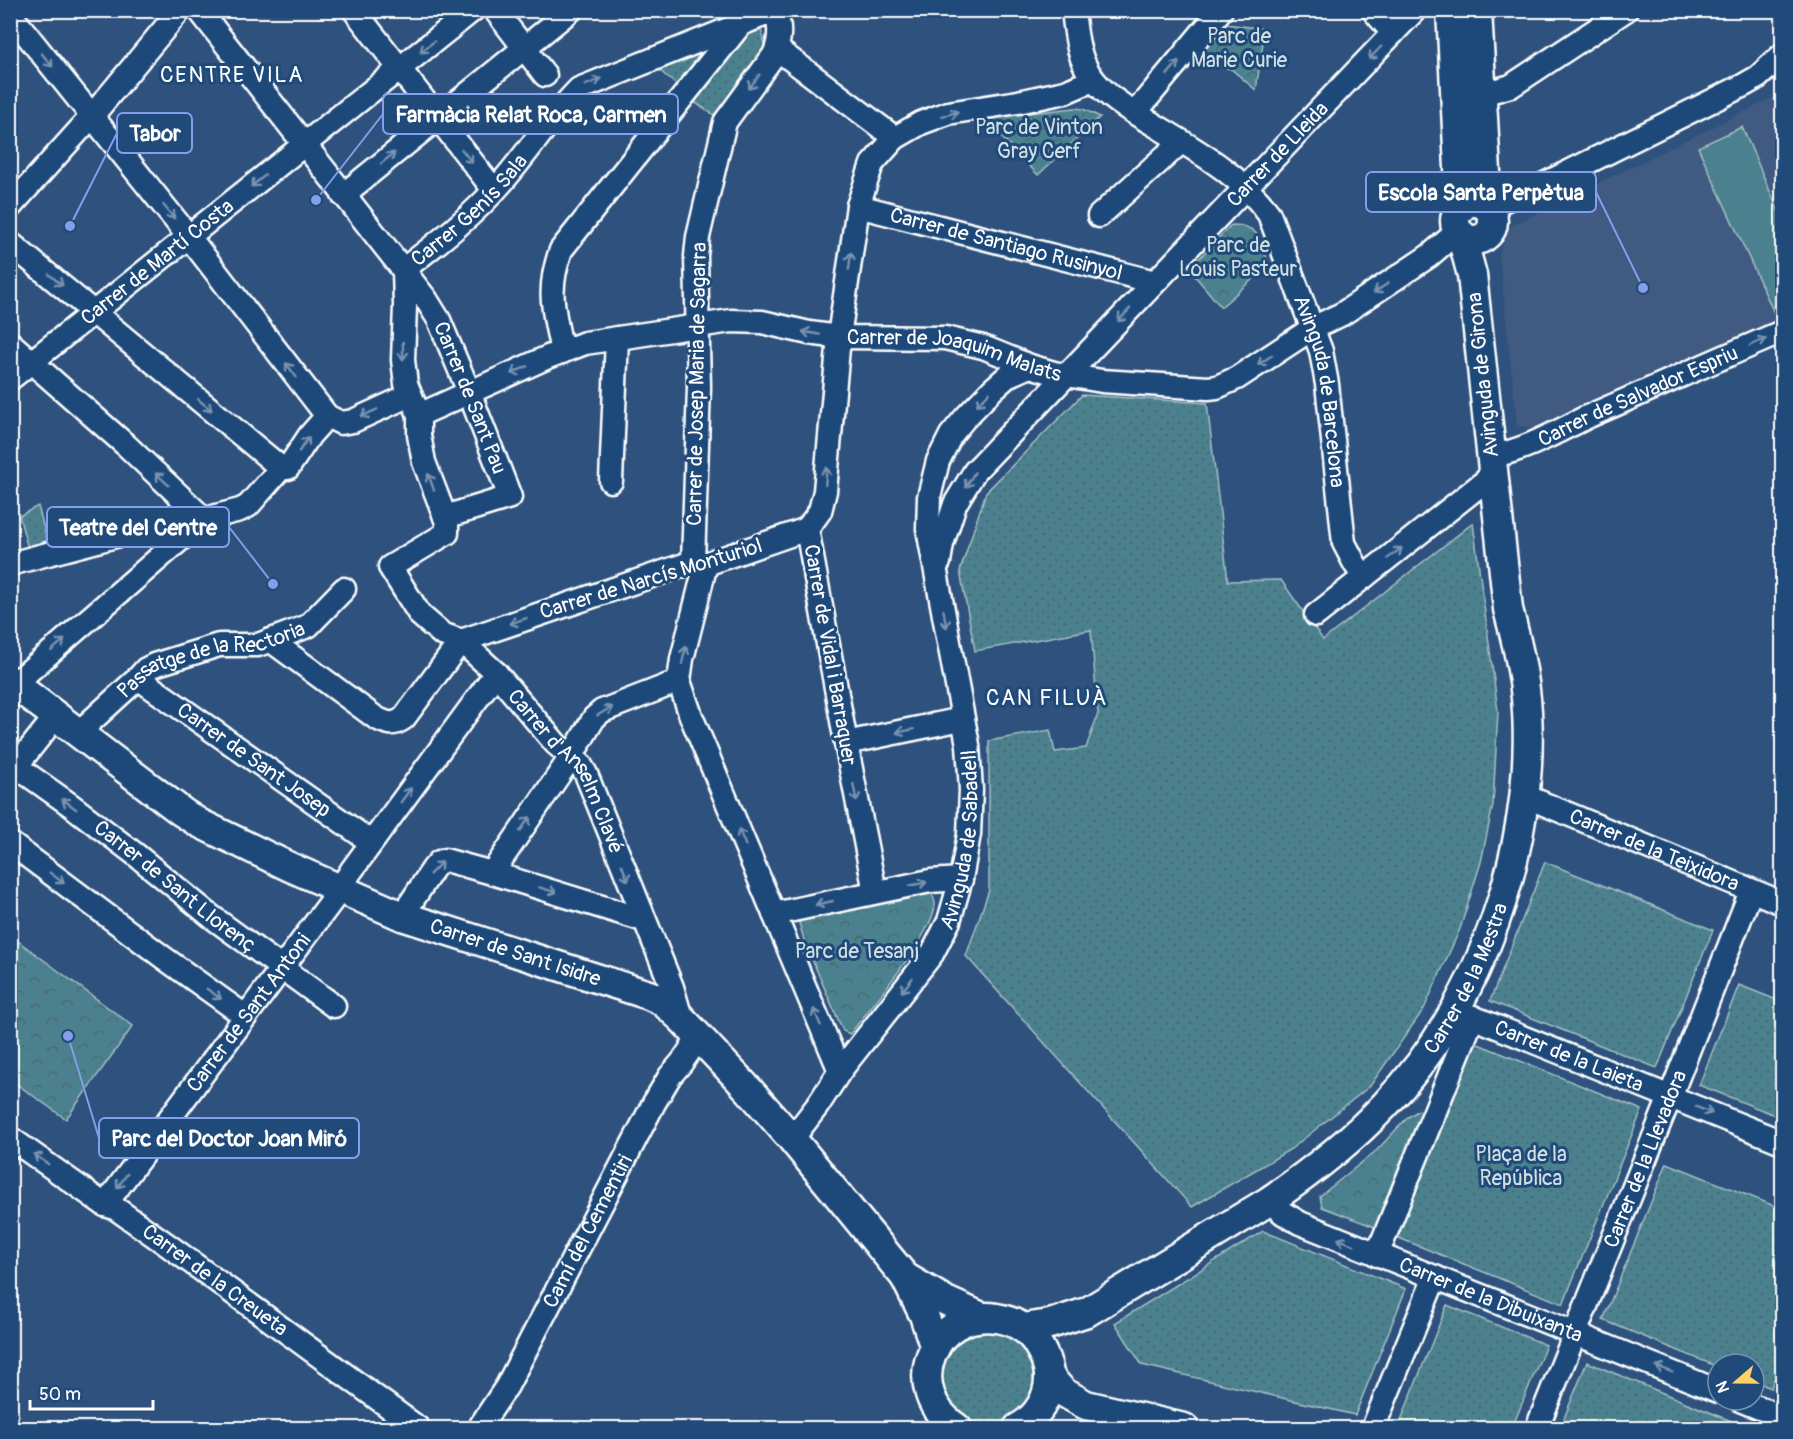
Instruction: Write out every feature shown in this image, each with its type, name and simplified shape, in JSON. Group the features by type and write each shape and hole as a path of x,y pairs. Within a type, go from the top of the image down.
{"main road":[{"name":"Avinguda de Girona","path":"1451,10 1484,211"},
{"name":"Avinguda de Girona","path":"1477,10 1484,211 1472,275 1493,465"},
{"name":"Carrer de la Mestra","path":"1027,1423 1047,1390 1047,1369 1065,1334 1087,1312 1309,1173 1386,1105 1425,1056 1464,1013 1482,955 1503,901 1517,839 1528,750 1527,711 1519,648 1508,609 1493,465"},
{"name":"Carrer de Sant Isidre","path":"12,682 182,812 200,823 290,867 346,879 402,916 662,1001 750,1091 905,1277 924,1315 935,1348"},
{"name":"Carrer de Sant Isidre","path":"905,1277 946,1301 982,1317 1006,1320 1023,1328"},
{"name":"Carrer de la Mestra","path":"1023,1328 1050,1324 1087,1312"},
{"path":"957,1428 945,1420 936,1409 927,1381 927,1366 935,1348 949,1331 969,1320 982,1317"},
{"path":"1023,1328 1038,1344 1047,1369 1063,1392 1086,1405 1184,1428"},
{"path":"1027,1423 1086,1405"}],"street":[{"path":"10,207 92,116 180,10"},
{"name":"Carrer de Sant Pau","path":"199,10 343,195 404,269 439,320 470,392 510,497 445,517"},
{"path":"354,10 494,190"},
{"name":"Carrer de Martí Costa","path":"10,379 473,10"},
{"path":"495,10 545,75"},
{"path":"343,195 571,10"},
{"path":"776,10 780,29 777,48 896,138"},
{"name":"Carrer Genís Sala","path":"404,269 455,229 494,190 579,89 776,10"},
{"name":"Avinguda de Barcelona","path":"1073,10 1078,45 1084,63 1094,80 1113,98 1223,169 1259,200 1269,214 1321,351 1344,543 1364,577"},
{"path":"1135,113 1221,10"},
{"path":"1373,10 1394,33"},
{"name":"Carrer de Lleida","path":"1066,375 1415,10"},
{"path":"1465,10 1484,211"},
{"path":"1481,91 1493,91 1511,86 1626,10"},
{"path":"10,14 189,237 327,416 310,435 288,468 281,468 10,243"},
{"path":"562,352 551,298 555,264 561,250 740,25"},
{"name":"Carrer de Josep Maria de Sagarra","path":"777,48 774,56 725,122 698,237 696,256 700,563 679,681 691,716 840,1071"},
{"name":"Carrer de Joaquim Malats","path":"327,416 341,423 353,421 470,392 585,343 731,321 762,322 809,333 839,337 945,338 983,347 1030,366 1066,375 1102,381 1217,387 1238,378 1313,327 1342,314 1429,256 1484,211 1744,85 1758,77 1782,55"},
{"name":"Carrer de Vidal i Barraquer","path":"875,892 807,529 820,511 825,491 839,337 858,206 872,164 896,138 921,123 948,113 1065,92 1094,80"},
{"path":"1099,216 1181,142"},
{"name":"Carrer de Santiago Rusinyol","path":"858,206 1155,282"},
{"path":"404,269 403,360 406,384 415,405 424,462 445,517"},
{"name":"Carrer de Sant Pau","path":"405,306 417,299 426,299"},
{"name":"Carrer de Salvador Espriu","path":"1316,615 1364,577 1493,465 1524,447 1621,402 1782,332"},
{"path":"611,481 617,338"},
{"path":"10,343 127,446 204,519"},
{"name":"Avinguda de Sabadell","path":"792,1139 840,1071 932,954 949,921 961,879 969,834 971,790 968,745 928,530 930,497 939,461 951,435 1009,375 1030,366"},
{"name":"Avinguda de Sabadell","path":"938,574 942,544 955,504 975,471 1066,375"},
{"path":"10,564 176,520 204,519 240,510 248,506 281,468"},
{"name":"Carrer d'Anselm Clavé","path":"445,517 447,532 390,567 420,615 442,634 461,641 496,673 556,744 580,764 690,1028"},
{"path":"12,682 204,519"},
{"name":"Carrer de Narcís Monturiol","path":"461,641 807,529"},
{"name":"Passatge de la Rectoria","path":"14,771 67,724 138,678 146,669 219,645 258,645 309,626 344,588"},
{"path":"270,640 387,724 396,724 404,718 461,641"},
{"name":"Carrer de Sant Antoni","path":"105,1205 496,673"},
{"name":"Carrer de Sant Josep","path":"138,678 372,842"},
{"path":"492,873 571,757 594,718 602,711 679,681"},
{"path":"846,743 962,719"},
{"name":"Carrer de Sant Llorenç","path":"14,771 72,806 212,917 334,1006"},
{"name":"Carrer de la Teixidora","path":"1524,796 1782,903"},
{"path":"10,843 245,1016"},
{"path":"402,916 433,869 439,862 445,860 644,920"},
{"path":"774,914 930,881 961,879"},
{"name":"Carrer de la Llevadora","path":"1537,1428 1751,891"},
{"path":"1377,1255 1464,1013"},
{"name":"Carrer de la Laieta","path":"1464,1013 1782,1142"},
{"name":"Camí del Cementiri","path":"479,1428 507,1386 654,1103 670,1076 682,1062 690,1028"},
{"name":"Carrer de la Creueta","path":"10,1138 105,1205 115,1208 169,1246 418,1428"},
{"name":"Carrer de la Dibuixanta","path":"1269,1200 1283,1214 1300,1224 1706,1386"},
{"path":"1373,1428 1435,1277"},
{"path":"1766,1411 1782,1417"}],"shaded area":[{"path":"1782,87 1782,323 1533,429 1517,425 1499,252 1511,226 1772,98"}],"green space":[{"name":"Parc de Marie Curie","path":"1226,24 1265,29 1256,90 1231,69 1196,61"},
{"path":"761,30 764,53 714,115 688,98 737,39"},
{"path":"718,46 681,89 658,69"},
{"name":"Parc de Vinton Gray Cerf","path":"1075,108 1100,117 1038,175 983,118"},
{"path":"1742,127 1782,219 1782,314 1776,317 1698,147"},
{"name":"Parc de Louis Pasteur","path":"1233,225 1249,228 1255,232 1269,265 1221,307 1189,269"},
{"path":"1082,395 1207,403 1228,581 1281,580 1323,640 1473,523 1498,711 1493,805 1481,862 1460,929 1424,1009 1370,1086 1291,1149 1192,1207 966,956 989,890 989,741 1050,730 1055,752 1086,748 1098,714 1091,630 975,651 960,571 986,492"},
{"path":"38,506 49,547 29,552 19,516"},
{"path":"1545,862 1713,930 1657,1068 1490,1001"},
{"name":"Parc de Tesanj","path":"930,890 935,904 932,917 913,951 850,1034 843,1031 805,943 799,923 805,915"},
{"path":"10,935 133,1026 66,1119 11,1080"},
{"path":"1739,985 1782,1002 1782,1118 1699,1085"},
{"name":"Plaça de la República","path":"1473,1042 1642,1110 1563,1304 1394,1236"},
{"path":"1419,1110 1424,1114 1380,1229 1322,1207 1320,1196 1377,1150 1408,1117"},
{"path":"1667,1163 1782,1209 1782,1360 1771,1388 1766,1386 1766,1352 1706,1352 1706,1362 1603,1320"},
{"path":"1263,1231 1406,1289 1355,1415 1142,1365 1115,1323"},
{"path":"1447,1305 1546,1345 1512,1428 1413,1428 1399,1425"},
{"path":"994,1318 1045,1362 1018,1428 957,1428 945,1420 932,1354"},
{"path":"1587,1362 1741,1425 1736,1428 1560,1428"}],"place":[{"name":"Farmàcia Relat Roca, Carmen","path":"316,200"},
{"name":"Tabor","path":"70,226"},
{"name":"Escola Santa Perpètua","path":"1643,288"},
{"name":"Teatre del Centre","path":"273,584"},
{"name":"Parc del Doctor Joan Miró","path":"68,1036"}],"district":[{"name":"CENTRE VILA","path":"232,75"},
{"name":"CAN FILUÀ","path":"1047,698"}]}
